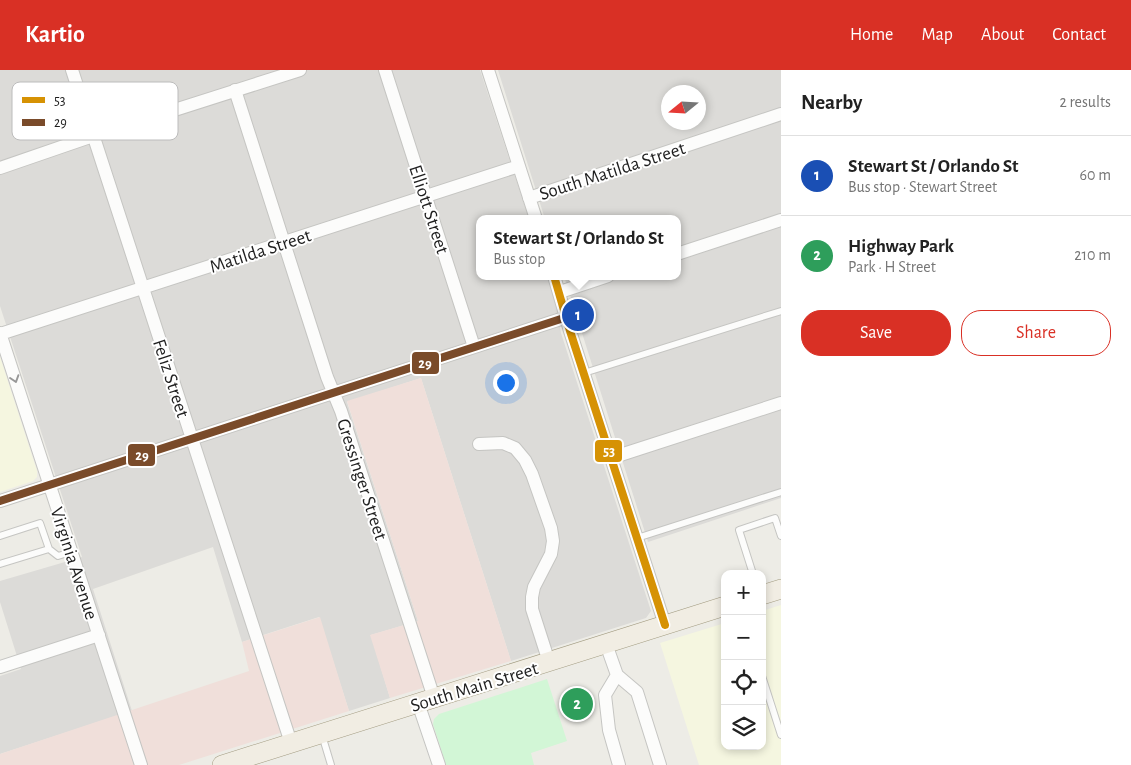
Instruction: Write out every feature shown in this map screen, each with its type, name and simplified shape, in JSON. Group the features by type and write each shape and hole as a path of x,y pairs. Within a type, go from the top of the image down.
{"main road":[{"path":"766,594 781,589"},
{"name":"South Main Street","path":"222,765 721,607"}],"street":[{"name":"Feliz Street","path":"72,70 76,82"},
{"path":"178,108 300,70"},
{"name":"Elliott Street","path":"385,70 474,347"},
{"path":"488,70 535,215"},
{"name":"Gressinger Street","path":"235,90 327,377 341,411 426,701 439,765"},
{"name":"South Matilda Street","path":"529,198 781,114"},
{"path":"0,168 81,140"},
{"name":"Feliz Street","path":"94,140 291,743"},
{"name":"Matilda Street","path":"0,333 519,166"},
{"path":"681,253 781,220"},
{"path":"556,280 665,625"},
{"path":"560,292 596,280"},
{"path":"0,501 567,317"},
{"name":"Virginia Avenue","path":"0,333 141,765"},
{"path":"611,458 781,403"},
{"path":"479,444 503,442 515,448 525,460 532,474 551,528 553,541 551,554 534,587 532,597 532,609 549,662"},
{"path":"0,667 99,636"},
{"path":"606,644 617,675 637,692 660,765"},
{"path":"617,675 605,695 609,730 619,765"}],"lane":[{"path":"584,374 781,311"},
{"path":"637,538 781,492"},
{"path":"752,570 739,530 775,518 781,536"},
{"path":"0,536 40,523 48,549 58,556 71,552"},
{"path":"0,564 48,549"},
{"path":"766,688 781,735"},
{"path":"322,734 331,765"}],"shaded area":[{"path":"0,70 480,70 528,215 476,215 476,280 548,280 555,299 561,333 651,611 646,618 511,661 421,378 347,402 418,621 371,635 390,698 349,711 319,617 242,642 213,547 93,589 132,711 0,754 0,676 21,669 0,602 0,581 82,557 0,306"},
{"path":"498,70 781,70 781,498 648,542 565,280 681,280 681,215 544,215"},
{"path":"0,357 37,471 37,477 33,481 0,492"},
{"path":"421,378 511,661 390,698 370,635 418,621 347,401"},
{"path":"781,605 781,765 699,765 660,643 721,624 721,750 766,750 766,610"},
{"path":"320,617 349,711 179,765 0,765 0,754 249,671 242,642"}],"green space":[{"path":"547,679 567,741 531,753 534,765 446,765 433,724 434,719 439,714"}],"transit line":[{"name":"53","path":"555,280 665,625"},
{"name":"29","path":"0,501 567,317"}],"place":[{"name":"Stewart St / Orlando St","path":"578,315"},
{"name":"Highway Park","path":"577,704"}]}
